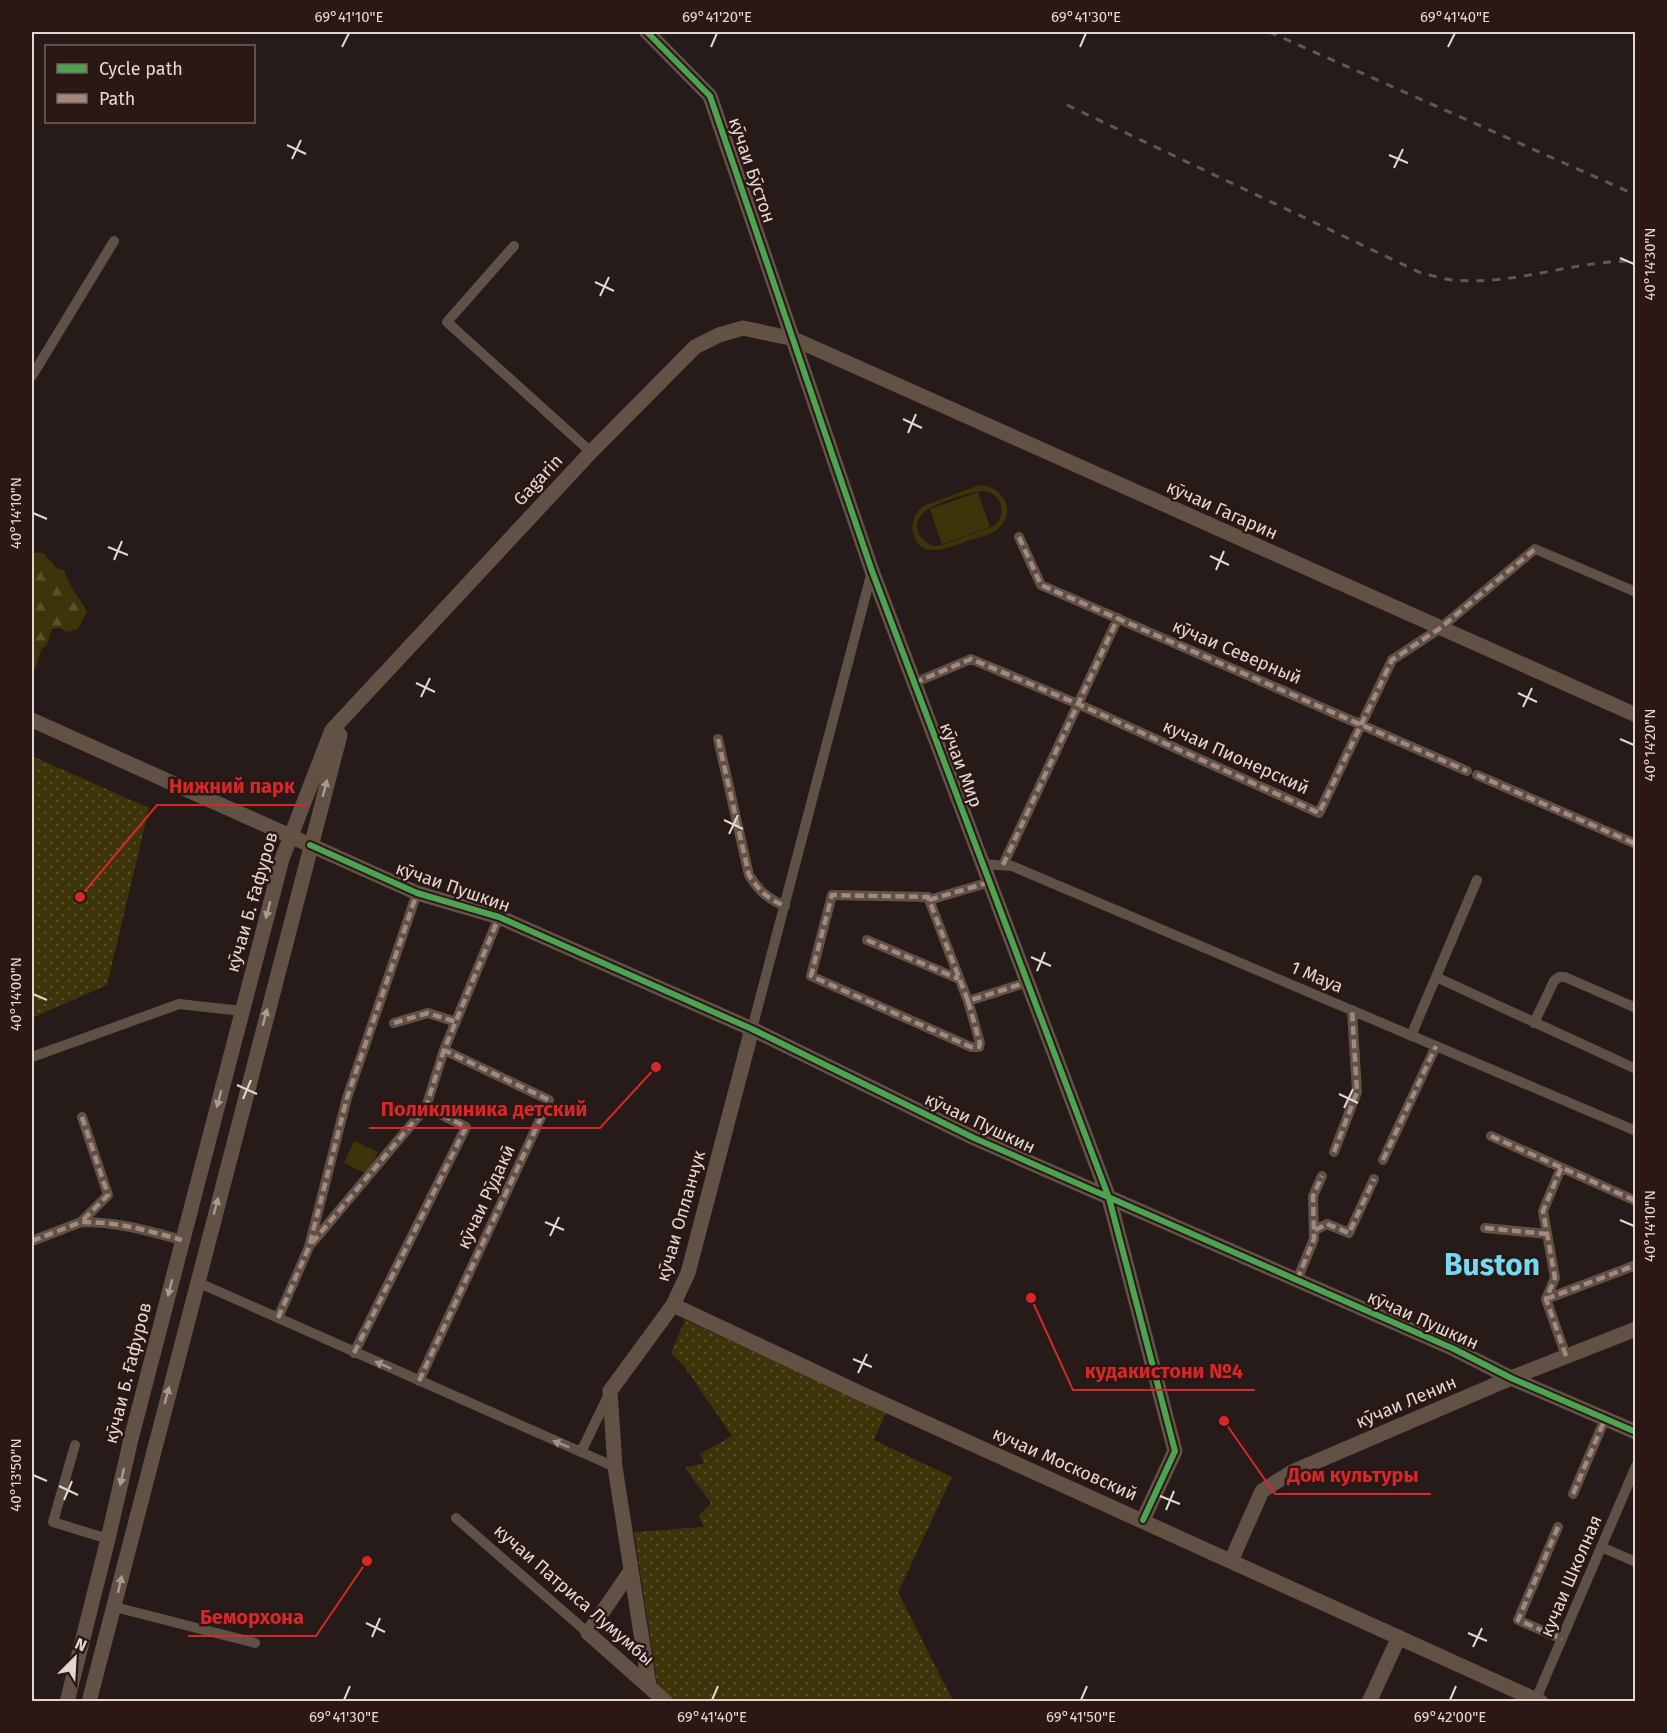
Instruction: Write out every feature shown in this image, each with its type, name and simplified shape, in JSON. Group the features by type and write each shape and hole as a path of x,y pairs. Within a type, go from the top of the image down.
{"street":[{"name":"кӯчаи Бӯстон","path":"648,32 711,96 794,339"},
{"path":"32,376 114,241"},
{"path":"514,246 447,322 591,452"},
{"name":"Gagarin","path":"342,720 591,452 695,347 718,335 743,328 794,339"},
{"name":"кӯчаи Мир","path":"794,339 872,571 1109,1198"},
{"name":"кӯчаи Гагарин","path":"794,339 1635,715"},
{"name":"кӯчаи Северный","path":"1019,537 1041,585 1635,844"},
{"name":"кучаи Пионерский","path":"914,683 971,659 1078,704 1319,813 1392,660 1439,629 1535,549 1635,592"},
{"path":"752,1029 872,571"},
{"path":"1003,865 1118,618"},
{"name":"кӯчаи Пушкин","path":"32,720 417,893 499,917 752,1029 974,1138 1635,1431"},
{"path":"89,1701 342,720"},
{"name":"кӯчаи Б. Ғафуров","path":"67,1701 182,1240 282,859 332,730 342,720"},
{"path":"718,739 749,875 758,889 770,899 785,906"},
{"name":"1 Maya","path":"983,864 1012,866 1023,870 1635,1131"},
{"path":"1412,1036 1477,880"},
{"path":"929,900 990,882"},
{"path":"278,1318 309,1247 347,1098 417,893"},
{"path":"832,895 928,897 929,900 968,1001 981,1043 979,1047 971,1047 811,976 832,895"},
{"path":"309,1247 426,1107 444,1050 499,917"},
{"path":"867,940 959,979"},
{"path":"1436,977 1635,1069"},
{"path":"1533,1023 1554,981 1559,977 1565,977 1635,1008"},
{"path":"968,1001 1028,982"},
{"path":"32,1057 179,1004 242,1011"},
{"path":"1334,1152 1357,1092 1352,1010"},
{"path":"394,1023 428,1013 456,1022"},
{"name":"кӯчаи Опланчук","path":"610,1391 673,1305 688,1274 752,1029"},
{"path":"1383,1160 1436,1046"},
{"path":"232,1050 255,1056"},
{"name":"кӯчаи Рӯдакӣ","path":"419,1381 549,1100 444,1050"},
{"path":"354,1353 466,1127 426,1107"},
{"path":"81,1222 108,1196 82,1118"},
{"path":"1491,1136 1635,1201"},
{"path":"1561,1168 1543,1211 1555,1278 1546,1299 1566,1356"},
{"path":"1297,1280 1314,1239 1313,1196 1322,1176"},
{"path":"1315,1230 1327,1224 1349,1233 1374,1179"},
{"path":"1109,1198 1175,1451 1143,1520"},
{"path":"32,1240 81,1222 109,1222 182,1240"},
{"path":"1485,1228 1547,1234"},
{"path":"1546,1299 1635,1265"},
{"path":"197,1282 615,1467"},
{"name":"кучаи Московский","path":"673,1305 873,1399 1538,1700"},
{"name":"кӯчаи Ленин","path":"1232,1561 1262,1491 1292,1472 1511,1378 1635,1329"},
{"path":"581,1452 610,1391"},
{"path":"610,1391 615,1467 649,1685"},
{"path":"1573,1494 1605,1419"},
{"path":"75,1445 52,1522 129,1543"},
{"name":"кучаи Школная","path":"1538,1700 1635,1466"},
{"name":"кучаи Патриса Лумумбы","path":"456,1518 666,1701"},
{"path":"1558,1527 1518,1620 1562,1639"},
{"path":"1601,1547 1635,1562"},
{"path":"588,1633 630,1572"},
{"path":"115,1607 255,1643"},
{"path":"1369,1701 1399,1637"}],"green space":[{"path":"980,485 988,486 1000,494 1005,500 1007,513 1000,527 990,534 934,550 920,545 915,538 912,526 915,515 923,506","holes":["985,491 996,496 1002,511 994,526 939,546 927,543 919,535 917,530 919,518 928,509 972,493"]},
{"path":"978,492 990,527 942,544 930,509"},
{"path":"32,547 34,553 43,553 56,568 64,570 87,611 78,629 66,632 61,628 52,629 32,672"},
{"path":"32,756 149,808 107,985 32,1018"},
{"path":"354,1141 378,1152 367,1174 344,1163"},
{"path":"685,1320 886,1412 874,1440 952,1477 898,1592 953,1701 667,1701 659,1695 634,1532 704,1527 699,1516 711,1503 685,1468 704,1463 700,1454 732,1436 684,1366 671,1353"}],"railway":[{"path":"1269,32 1636,195"},
{"path":"1067,105 1421,273 1449,279 1476,281 1590,264 1636,261"}],"marked path":[{"path":"1019,537 1041,585 1467,771"},
{"path":"914,683 971,659 1078,704 1319,813 1392,660 1439,629 1535,549"},
{"path":"1003,865 1118,618"},
{"path":"718,739 749,875 764,894 785,906"},
{"path":"1477,775 1636,844"},
{"path":"929,900 990,882"},
{"path":"278,1318 309,1247 347,1098 417,893"},
{"path":"968,1001 928,897 832,895 811,976 971,1047 979,1047 980,1043 968,1001 1028,982"},
{"path":"312,1243 426,1107 444,1050 499,917"},
{"path":"867,940 959,979"},
{"path":"1334,1152 1357,1092 1352,1010"},
{"path":"394,1023 428,1013 456,1022"},
{"path":"1383,1160 1436,1046"},
{"path":"419,1381 549,1100 444,1050"},
{"path":"354,1353 466,1127 426,1107"},
{"path":"82,1117 108,1195 81,1222 120,1225 182,1240"},
{"path":"1491,1136 1636,1201"},
{"path":"1561,1168 1543,1211 1555,1278 1546,1299 1566,1356"},
{"path":"1297,1280 1314,1239 1313,1196 1322,1176"},
{"path":"1315,1230 1327,1224 1349,1233 1374,1179"},
{"path":"32,1241 81,1222"},
{"path":"1485,1228 1547,1234"},
{"path":"1546,1299 1636,1265"},
{"path":"1573,1494 1605,1419"},
{"path":"1558,1527 1518,1620 1562,1639"}],"cycle path":[{"path":"647,32 710,96 872,571 1109,1198 1175,1451 1143,1520"},
{"path":"310,845 417,893 499,917 752,1029 974,1138 1454,1349 1511,1378 1636,1432"}],"place":[{"name":"Нижний парк","path":"80,897"},
{"name":"Поликлиника детский","path":"656,1067"},
{"name":"кудакистони №4","path":"1031,1298"},
{"name":"Дом культуры","path":"1224,1421"},
{"name":"Беморхона","path":"367,1561"}],"district":[{"name":"Buston","path":"1492,1265"}]}
